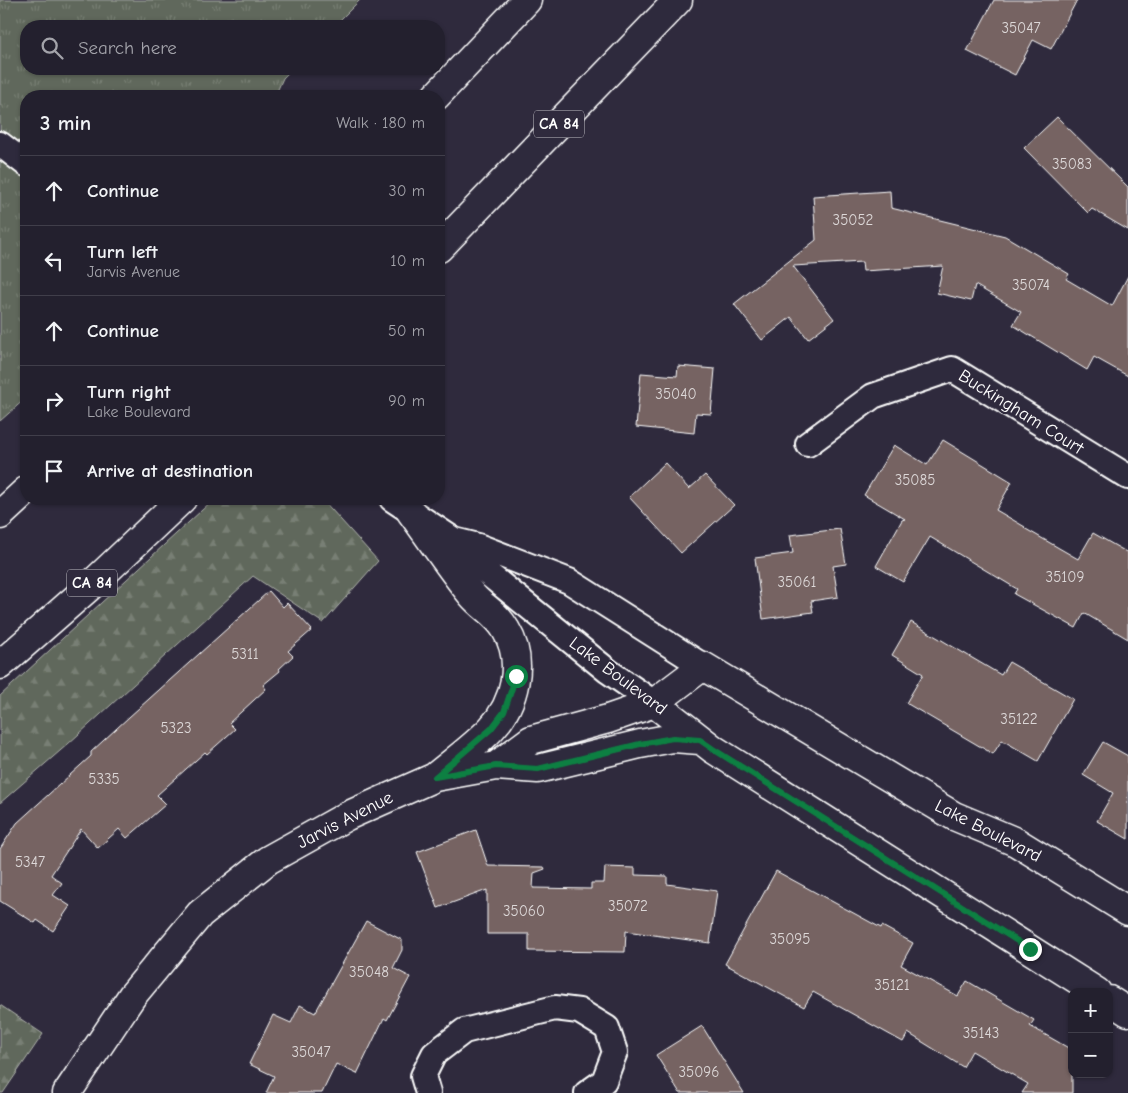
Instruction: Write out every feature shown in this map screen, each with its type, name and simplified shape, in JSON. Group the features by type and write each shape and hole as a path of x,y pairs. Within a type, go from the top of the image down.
{"main road":[{"path":"442,90 527,0"},
{"name":"CA 84","path":"445,242 678,0"},
{"path":"0,515 20,497"},
{"name":"CA 84","path":"0,665 89,587 176,505"},
{"path":"401,505 474,596 493,613 506,630 513,644 516,660 516,676 504,712 491,729 435,777"},
{"name":"Jarvis Avenue","path":"67,1093 132,996 200,914 268,860 346,816 435,777 496,766 531,740 608,719 654,703 703,666"},
{"name":"Lake Boulevard","path":"703,666 954,816 1016,842 1128,911"},
{"name":"Lake Boulevard","path":"654,703 700,740 721,754 1091,988"},
{"path":"496,766 538,769 640,744 673,738 700,740"},
{"path":"1113,1003 1128,1012"}],"street":[{"path":"0,144 20,159"},
{"name":"Buckingham Court","path":"808,444 873,396 952,369 1128,477"},
{"name":"Lake Boulevard","path":"401,505 454,540 476,564 608,671 654,703"},
{"name":"Lake Boulevard","path":"454,540 478,546 570,581 703,666"},
{"path":"428,1093 423,1076 434,1054 464,1031 555,1008 579,1011 607,1028 616,1052 604,1081 587,1093"}],"green space":[{"path":"0,0 360,0 340,20 20,20 20,75 286,75 278,90 20,90 20,403 0,421"},
{"path":"207,505 327,505 378,561 323,623 253,576 0,803 0,696"},
{"path":"0,1005 43,1034 3,1093 0,1093"}],"building":[{"path":"994,0 1077,0 1051,49 1033,40 1015,75 967,51"},
{"path":"1057,117 1128,187 1128,230 1092,209 1088,213 1024,148"},
{"path":"890,191 891,208 1005,236 1069,274 1066,279 1112,306 1128,276 1128,376 1094,357 1087,370 1013,325 1021,312 975,285 971,301 937,293 943,266 863,271 862,262 793,266 834,319 808,339 791,317 762,340 734,304 816,240 813,196"},
{"path":"678,366 715,369 711,414 696,413 694,433 636,427 641,373 677,376"},
{"path":"943,440 1012,482 996,510 1024,528 1078,559 1093,533 1128,553 1128,639 1084,613 1076,628 1014,594 1017,589 930,537 903,582 876,566 902,520 905,519 864,495 894,445 927,465"},
{"path":"665,463 689,489 705,475 734,505 681,553 629,497"},
{"path":"840,529 846,564 833,566 838,597 811,601 813,612 763,619 755,558 793,553 790,535"},
{"path":"269,591 283,607 287,603 312,630 288,651 293,656 279,669 280,671 263,685 266,689 229,723 235,729 207,754 205,752 157,795 166,804 127,838 119,829 98,848 81,829 51,875 62,883 53,895 70,906 53,931 37,920 35,923 0,901 0,849 17,823 91,756 91,752 129,717"},
{"path":"911,622 1001,675 1009,662 1073,699 1038,761 1002,740 993,754 906,703 923,674 892,655"},
{"path":"1103,742 1128,756 1128,839 1097,821 1113,793 1083,775"},
{"path":"476,830 488,866 544,867 545,869 534,873 533,888 591,889 591,883 604,883 605,867 635,868 635,875 667,876 667,884 717,891 710,943 626,931 625,952 529,951 529,934 487,934 487,890 438,908 417,852"},
{"path":"776,871 881,928 882,926 913,943 901,965 958,996 967,981 1034,1020 1030,1026 1068,1048 1068,1078 1072,1078 1072,1093 1022,1093 1028,1084 972,1051 963,1067 908,1033 903,1042 813,992 804,1007 725,964"},
{"path":"366,921 402,940 402,950 393,968 410,977 387,1020 384,1018 357,1074 336,1064 322,1093 266,1093 274,1076 249,1064 273,1015 291,1023 300,1005 315,1013"},
{"path":"702,1026 744,1093 680,1093 656,1055"}],"route":[{"path":"516,676 504,712 491,729 435,777 496,766 538,769 640,744 673,738 700,740 1030,949"}]}
